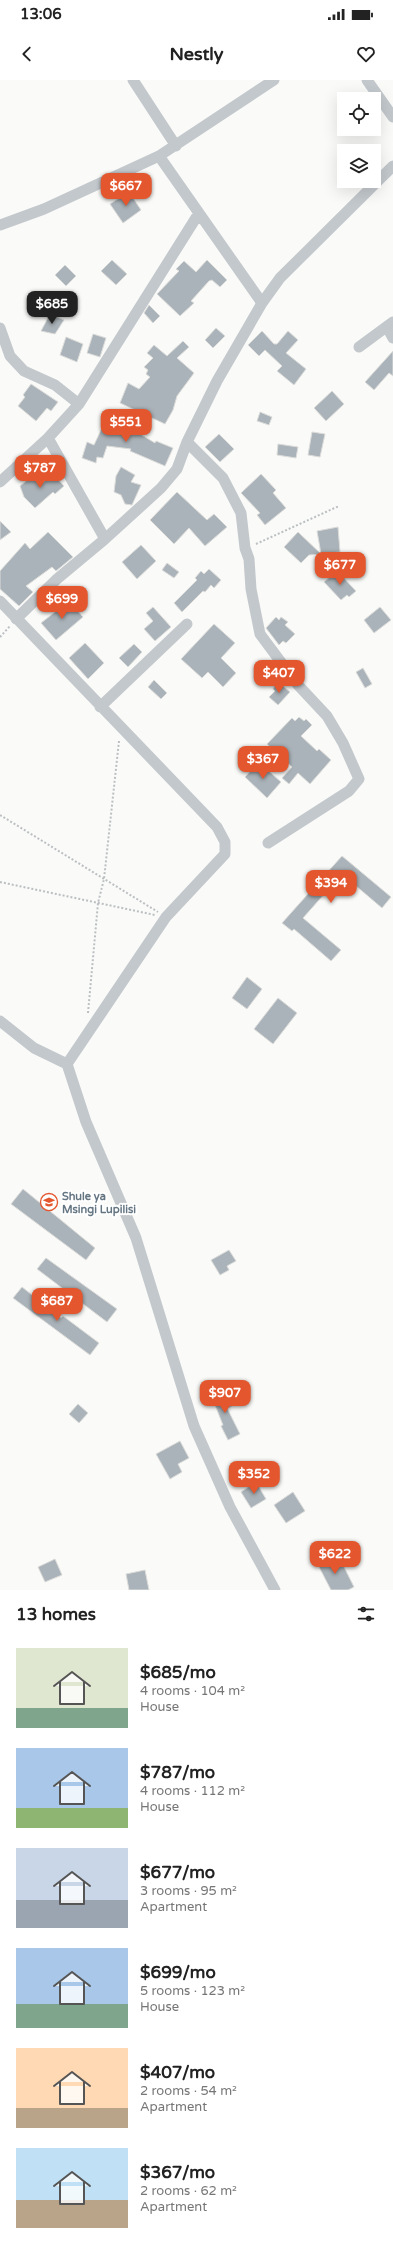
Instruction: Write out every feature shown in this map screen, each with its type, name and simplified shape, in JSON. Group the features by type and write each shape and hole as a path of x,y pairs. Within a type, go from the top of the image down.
{"street":[{"path":"133,80 176,146"},
{"path":"0,225 44,209 159,156 274,80"},
{"path":"366,80 393,117"},
{"path":"159,156 262,303"},
{"path":"16,619 57,579 105,539 161,488 177,469 187,442 217,381 262,303 280,278 393,166"},
{"path":"0,482 48,438 79,404 199,213"},
{"path":"359,347 390,325 393,338"},
{"path":"0,328 10,356 24,371 55,385 79,404"},
{"path":"48,438 105,539"},
{"path":"187,442 223,478 241,513 245,548 249,559 251,589 260,634 298,685 327,716 343,743 359,779 348,790 268,843"},
{"path":"0,601 216,827 225,842 225,854 166,917 67,1064"},
{"path":"100,707 187,624"},
{"path":"0,1021 34,1048 67,1064 86,1122 136,1238 194,1426 230,1507 275,1590"}],"path":[{"path":"245,548 263,542 313,516 339,506"},
{"path":"0,637 16,619"},
{"path":"86,1034 98,903 104,879 121,729"},
{"path":"0,815 166,917"},
{"path":"0,882 166,917"}],"building":[{"path":"129,192 141,210 123,223 110,204"},
{"path":"112,260 127,274 116,285 101,271"},
{"path":"207,260 227,280 220,287 212,280 209,281 191,301 194,303 180,316 157,294 179,271 176,269 184,261 196,272"},
{"path":"65,265 76,276 66,286 55,275"},
{"path":"149,305 160,316 153,323 144,313"},
{"path":"50,314 64,320 55,334 41,331"},
{"path":"216,328 225,336 213,348 205,340"},
{"path":"262,331 274,344 277,344 288,331 298,340 286,353 306,369 294,385 277,371 282,366 265,350 259,356 248,345"},
{"path":"93,334 106,338 100,357 87,353"},
{"path":"66,337 83,344 77,362 60,355"},
{"path":"183,341 189,347 177,358 194,373 177,396 173,410 165,424 120,403 128,383 139,389 150,377 146,374 148,370 144,367 153,358 147,353 154,345 167,356"},
{"path":"393,351 393,376 389,373 374,390 365,382"},
{"path":"31,384 58,402 51,411 47,408 36,421 18,406 25,397 23,395"},
{"path":"332,391 344,404 326,421 314,408"},
{"path":"260,412 272,417 269,425 257,421"},
{"path":"108,415 119,420 117,423 135,429 135,431 155,443 156,441 173,448 165,466 130,451 131,449 107,446 103,458 97,457 96,463 82,458 87,442 94,445"},
{"path":"312,432 325,434 320,457 308,455"},
{"path":"219,434 234,449 220,462 205,447"},
{"path":"278,444 298,447 296,458 277,455"},
{"path":"121,467 135,475 131,482 141,485 132,505 125,504 121,495 114,492 116,476"},
{"path":"53,474 64,486 55,494 53,492 35,508 24,497 20,486 30,478 38,478 43,483"},
{"path":"261,474 276,490 273,493 286,508 265,525 257,515 260,513 241,493"},
{"path":"177,492 207,520 214,514 227,527 205,546 189,528 174,544 150,520"},
{"path":"0,521 11,532 0,540"},
{"path":"338,527 340,552 321,554 317,531"},
{"path":"48,532 73,557 56,571 52,567 26,586 33,592 19,606 0,589 0,571 25,543 30,549"},
{"path":"298,532 321,554 309,555 301,563 284,547"},
{"path":"141,545 156,561 137,579 122,562"},
{"path":"167,563 179,572 174,578 162,570"},
{"path":"209,569 221,580 214,588 211,585 205,592 203,591 182,612 174,603 197,580 195,578 201,571 204,574"},
{"path":"337,571 356,591 349,597 347,595 341,600 324,582"},
{"path":"69,601 83,617 56,640 41,623"},
{"path":"153,607 171,627 155,641 144,629 153,621 146,613"},
{"path":"380,607 391,620 374,633 364,620"},
{"path":"276,617 279,620 281,617 288,622 285,625 295,634 286,643 283,641 279,645 266,628"},
{"path":"214,624 235,643 221,658 236,673 223,687 208,672 202,678 181,659"},
{"path":"85,643 104,663 88,679 69,658"},
{"path":"134,644 142,652 128,667 119,658"},
{"path":"363,668 372,684 365,688 356,672"},
{"path":"154,680 167,693 161,699 148,687"},
{"path":"278,682 290,692 278,705 269,697 275,691 273,689"},
{"path":"299,717 304,721 306,719 312,725 301,736 317,751 319,749 331,760 310,784 298,773 289,784 282,778 292,767 267,744 292,718 295,721"},
{"path":"258,765 261,768 263,766 281,782 267,798 245,777 255,766"},
{"path":"342,856 391,897 382,908 342,874 303,918 341,950 331,961 294,929 292,931 282,923"},
{"path":"247,977 262,989 247,1009 232,998"},
{"path":"278,998 297,1013 273,1044 254,1029"},
{"path":"23,1189 95,1248 86,1260 11,1204"},
{"path":"229,1250 236,1261 227,1266 229,1270 220,1275 211,1260"},
{"path":"46,1258 117,1309 107,1322 37,1269"},
{"path":"22,1287 61,1318 63,1316 99,1343 90,1355 13,1298"},
{"path":"226,1389 232,1406 227,1408 240,1434 228,1440 221,1426 223,1425 211,1395"},
{"path":"78,1404 88,1413 79,1423 69,1414"},
{"path":"180,1441 189,1458 178,1464 182,1472 170,1479 156,1454"},
{"path":"256,1482 266,1499 251,1508 241,1492"},
{"path":"293,1492 305,1511 286,1523 274,1505"},
{"path":"331,1556 337,1568 343,1565 354,1587 348,1590 331,1590 317,1563"},
{"path":"55,1559 62,1575 45,1582 38,1567"},
{"path":"145,1570 149,1590 129,1590 126,1574"}],"place":[{"name":"Shule ya Msingi Lupilisi","path":"49,1202"}]}
